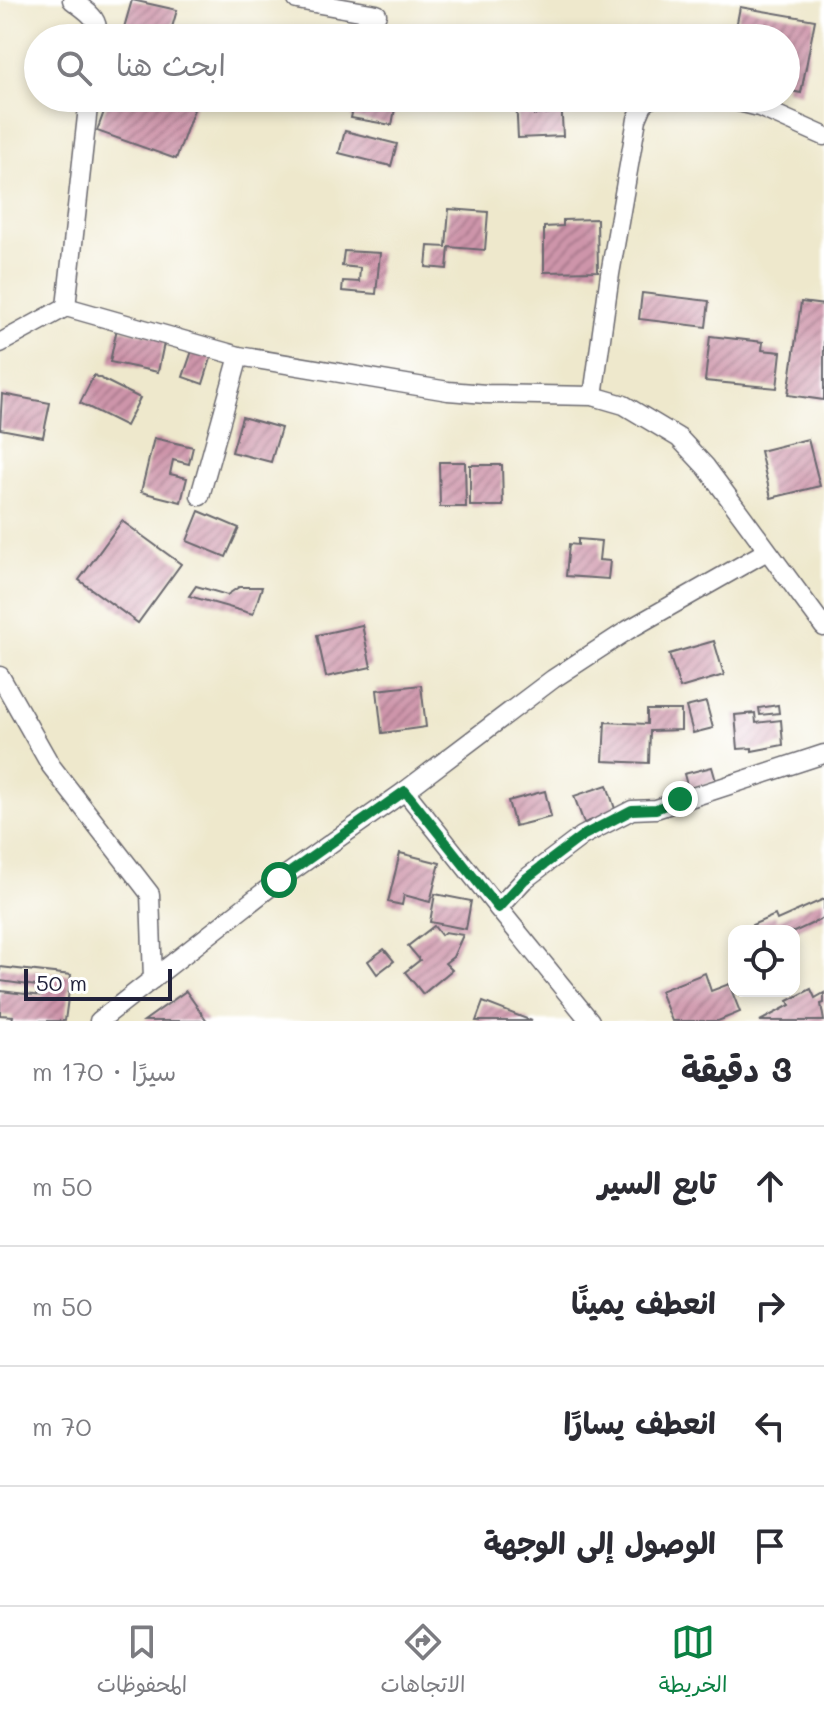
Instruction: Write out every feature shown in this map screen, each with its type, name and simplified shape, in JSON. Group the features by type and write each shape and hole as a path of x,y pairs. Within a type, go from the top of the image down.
{"street":[{"path":"72,0 95,18 97,24"},
{"path":"297,0 377,14"},
{"path":"66,307 87,112"},
{"path":"593,396 610,274 640,112"},
{"path":"770,112 824,136"},
{"path":"1,347 66,307 239,356 448,391 593,396 624,405 679,438 706,467 824,627"},
{"path":"200,496 239,356"},
{"path":"99,1021 279,880 405,791 565,671 628,630 767,551"},
{"path":"0,676 51,766 150,894 153,979"},
{"path":"498,908 524,880 573,843 632,810 656,809 824,754"},
{"path":"405,791 590,1021"}],"building":[{"path":"132,0 177,10 173,24 125,24"},
{"path":"740,7 815,20 801,93 800,24 737,24"},
{"path":"104,112 193,112 176,159 97,131"},
{"path":"352,112 394,112 392,125 351,118"},
{"path":"517,112 534,112 534,115 562,112 563,136 518,138"},
{"path":"345,131 397,144 391,166 339,153"},
{"path":"449,209 488,212 485,250 449,247 447,269 426,267 428,246 446,247"},
{"path":"597,219 598,271 544,272 544,227 563,226 563,220"},
{"path":"344,251 380,253 376,294 342,291 343,281 359,282 360,268 342,266"},
{"path":"642,293 709,301 706,327 639,319"},
{"path":"801,302 824,305 824,400 788,395"},
{"path":"117,328 165,338 158,372 110,362"},
{"path":"710,336 763,342 762,350 781,352 777,388 705,381"},
{"path":"193,348 212,355 203,384 183,377"},
{"path":"94,375 140,398 126,426 80,403"},
{"path":"2,394 50,403 43,437 0,429"},
{"path":"242,417 281,428 271,462 232,452"},
{"path":"154,438 193,447 189,464 173,460 170,474 187,478 181,502 141,492"},
{"path":"808,439 820,486 771,498 760,451"},
{"path":"439,462 465,462 466,507 440,507"},
{"path":"470,465 502,465 503,506 470,506"},
{"path":"199,511 239,528 226,557 187,541"},
{"path":"122,521 181,564 138,623 79,580"},
{"path":"578,539 601,541 599,560 610,561 608,579 566,576 569,544 578,545"},
{"path":"196,586 227,595 239,587 262,587 253,614 189,596"},
{"path":"362,625 371,667 326,677 317,635"},
{"path":"714,641 724,675 680,688 669,654"},
{"path":"421,685 426,727 382,733 377,690"},
{"path":"706,702 713,728 693,733 686,707"},
{"path":"778,705 779,713 760,715 759,708"},
{"path":"647,710 681,710 681,730 650,731 649,763 603,761 605,722 647,724"},
{"path":"755,713 756,723 781,720 783,745 752,751 752,748 738,749 735,715"},
{"path":"712,767 716,781 688,789 684,774"},
{"path":"607,785 616,812 584,823 574,796"},
{"path":"545,791 551,817 515,826 508,801"},
{"path":"400,853 440,863 430,902 404,895 402,905 388,902"},
{"path":"435,894 471,901 466,929 430,922"},
{"path":"824,899 824,918 800,929 800,925 752,925 775,915 777,920"},
{"path":"434,926 441,935 445,932 463,935 453,957 445,963 452,970 423,994 405,972 420,960 408,946"},
{"path":"384,949 394,961 377,974 368,961"},
{"path":"0,967 71,975 65,1021 12,1021 13,1016 0,1015 0,991 42,996 44,987 0,981"},
{"path":"705,973 711,991 728,984 728,997 734,997 740,1012 718,1021 672,1021 660,991"},
{"path":"811,989 815,998 824,993 824,1003 821,1004 824,1021 760,1021 790,1005 788,1001"},
{"path":"186,991 207,1021 144,1021"},
{"path":"483,1002 532,1021 476,1021"}],"route":[{"path":"279,880 405,791 498,908 524,880 582,836 632,810 656,809 680,799"}]}
